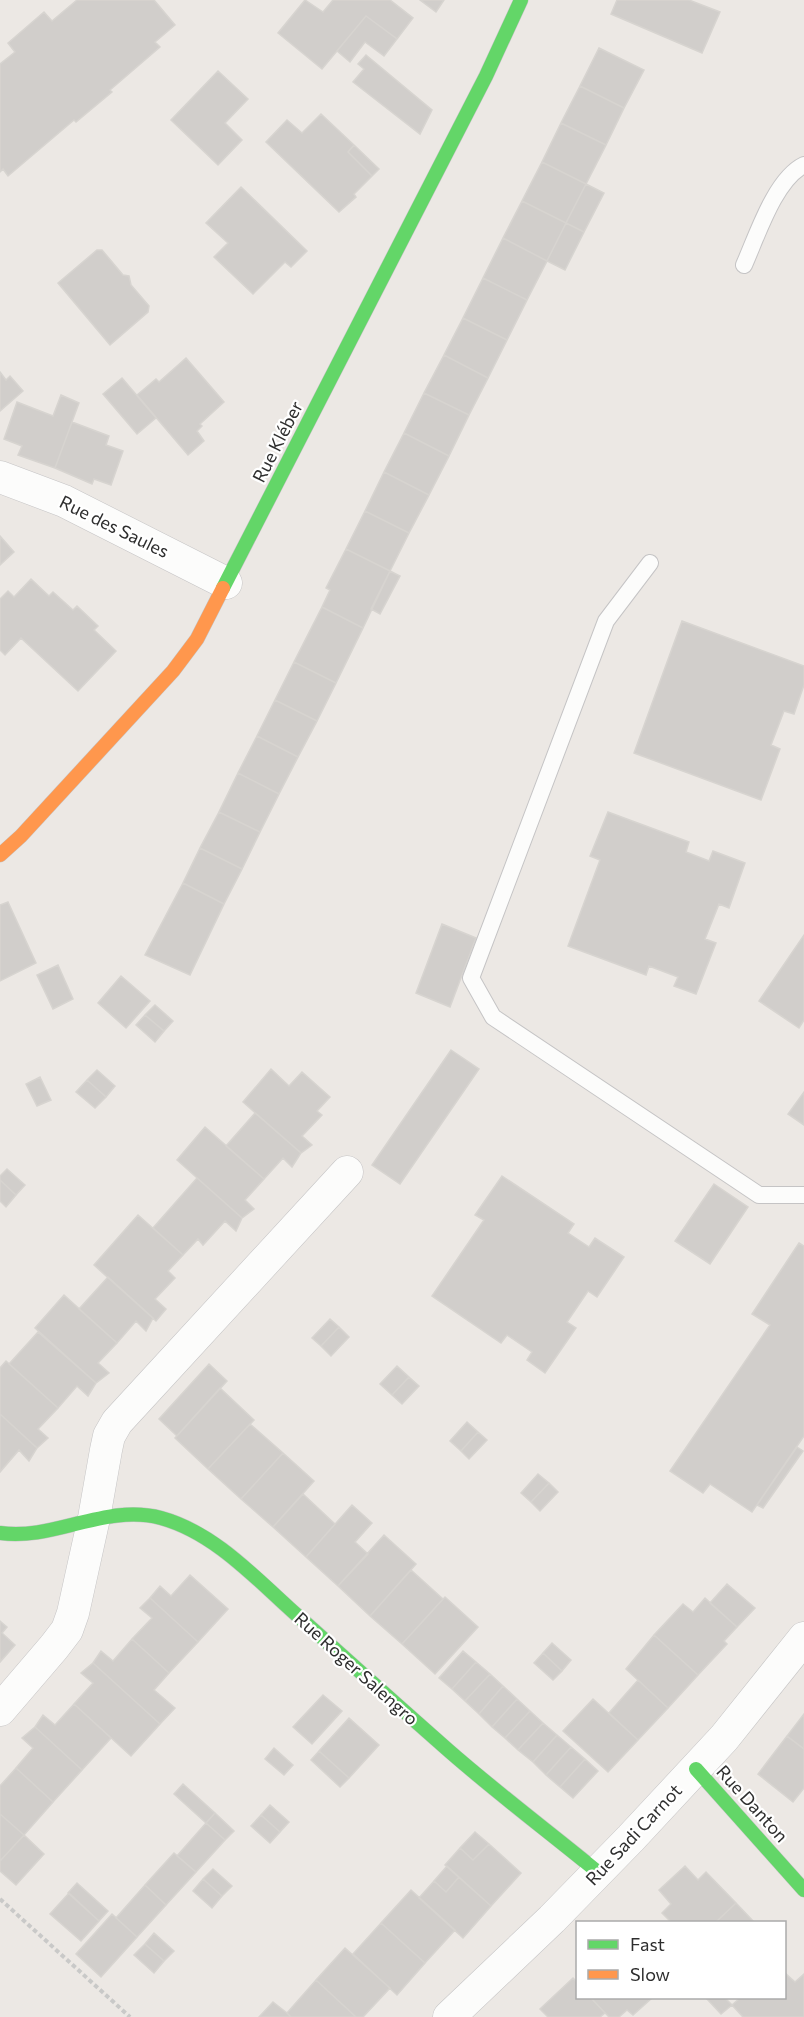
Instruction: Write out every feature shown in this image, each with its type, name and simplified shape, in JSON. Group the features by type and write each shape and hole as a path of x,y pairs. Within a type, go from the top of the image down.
{"street":[{"name":"Rue Kléber","path":"0,855 21,836 173,671 197,639 486,76 521,0"},
{"name":"Rue des Saules","path":"0,477 64,501 226,583"},
{"path":"0,1710 67,1630 73,1613 94,1518 109,1436 117,1422 346,1172"},
{"name":"Rue Roger Salengro","path":"0,1533 25,1536 94,1518 124,1514 148,1514 189,1528 208,1539 450,1752 599,1873"},
{"name":"Rue Sadi Carnot","path":"449,2017 599,1873 724,1738 804,1638"},
{"name":"Rue Danton","path":"696,1769 804,1890"}],"lane":[{"path":"744,265 778,190 788,177 804,165"},
{"path":"651,563 606,621 471,978 493,1017 759,1196 804,1195"}],"path":[{"path":"0,1899 130,2017"}],"building":[{"path":"77,0 154,0 175,25 155,42 160,47 110,90 112,92 76,122 74,120 8,176 3,169 0,172 0,64 15,52 8,43 44,12 52,21"},
{"path":"305,0 323,12 333,0 390,0 413,18 397,39 366,16 322,69 278,33"},
{"path":"420,0 444,0 436,12"},
{"path":"617,0 689,0 720,12 702,53 611,14"},
{"path":"366,16 397,39 384,56 365,42 350,62 337,51"},
{"path":"599,48 644,70 624,108 580,86"},
{"path":"366,55 432,110 420,134 353,82 364,69 358,64"},
{"path":"218,71 248,99 225,123 242,140 218,165 171,120"},
{"path":"580,86 624,108 606,145 561,123"},
{"path":"321,114 354,145 348,152 372,176 354,194 356,197 339,212 266,142 287,120 302,133"},
{"path":"561,123 606,145 586,184 542,162"},
{"path":"354,145 379,169 372,176 348,152"},
{"path":"542,162 586,184 566,223 522,201"},
{"path":"586,184 604,193 584,232 566,223"},
{"path":"241,187 307,251 291,267 285,262 253,294 214,257 228,243 206,223"},
{"path":"522,201 566,223 547,261 503,238"},
{"path":"566,223 584,232 565,270 547,261"},
{"path":"503,238 547,261 527,300 483,278"},
{"path":"97,250 102,250 123,275 129,276 131,285 149,306 148,312 110,345 58,283"},
{"path":"483,278 527,300 507,340 463,318"},
{"path":"463,318 507,340 488,378 444,355"},
{"path":"444,355 488,378 469,415 424,393"},
{"path":"186,358 224,402 200,424 202,426 197,431 204,441 188,455 137,395 156,379 159,382"},
{"path":"0,372 6,380 10,376 23,391 0,411"},
{"path":"122,378 156,418 137,434 103,394"},
{"path":"424,393 469,415 449,456 404,433"},
{"path":"61,395 79,403 55,468 18,455 22,446 4,439 17,402 53,416"},
{"path":"72,422 109,436 106,445 123,451 111,485 94,479 92,484 55,468"},
{"path":"404,433 449,456 429,495 384,472"},
{"path":"384,472 429,495 409,533 365,511"},
{"path":"365,511 409,533 390,571 346,549"},
{"path":"0,536 14,552 0,565"},
{"path":"346,549 390,571 363,628 322,607 330,590 326,588"},
{"path":"390,571 400,576 380,614 371,609"},
{"path":"31,579 49,596 53,592 73,610 77,606 98,626 94,630 116,651 78,691 21,638 5,655 0,650 0,599 8,591 14,597"},
{"path":"322,607 363,628 336,683 294,662"},
{"path":"682,621 804,666 804,685 794,714 784,711 771,745 780,749 761,800 634,753"},
{"path":"294,662 336,683 317,721 275,700"},
{"path":"275,700 317,721 298,757 257,736"},
{"path":"257,736 298,757 279,794 238,773"},
{"path":"238,773 279,794 260,832 219,812"},
{"path":"219,812 260,832 242,869 200,848"},
{"path":"608,812 689,842 686,852 709,861 713,851 745,863 729,908 719,904 705,939 716,943 696,994 674,986 678,977 649,966 646,975 568,946 600,860 590,856"},
{"path":"200,848 242,869 224,904 183,883"},
{"path":"183,883 224,904 190,975 145,955"},
{"path":"8,902 36,963 0,981 0,905"},
{"path":"442,924 476,938 450,1007 416,993"},
{"path":"804,935 804,1020 799,1028 759,1001"},
{"path":"58,965 73,999 53,1009 37,975"},
{"path":"121,976 150,1001 126,1028 98,1003"},
{"path":"155,1005 173,1021 164,1031 145,1015"},
{"path":"145,1015 164,1031 155,1042 136,1025"},
{"path":"451,1050 479,1069 400,1184 372,1165"},
{"path":"271,1069 289,1086 302,1072 330,1097 317,1111 322,1115 302,1136 312,1145 301,1153 243,1102"},
{"path":"97,1070 115,1086 106,1097 87,1080"},
{"path":"40,1077 51,1100 37,1106 26,1084"},
{"path":"87,1080 106,1097 95,1108 76,1092"},
{"path":"804,1092 804,1125 788,1114"},
{"path":"255,1113 301,1153 292,1167 283,1158 264,1179 226,1146"},
{"path":"205,1127 264,1179 245,1200 254,1209 242,1218 177,1160"},
{"path":"7,1169 25,1185 16,1195 0,1180 0,1176"},
{"path":"502,1176 574,1224 568,1233 589,1247 595,1238 624,1257 597,1297 588,1291 567,1322 576,1328 545,1373 527,1360 532,1352 507,1335 501,1343 432,1296 484,1220 475,1215"},
{"path":"197,1178 242,1218 236,1231 225,1221 203,1245 198,1239 183,1255 153,1228"},
{"path":"0,1180 16,1195 6,1207 0,1201"},
{"path":"714,1184 748,1207 710,1264 675,1241"},
{"path":"138,1215 183,1255 168,1271 175,1278 155,1299 166,1309 156,1321 94,1265"},
{"path":"799,1243 804,1246 804,1436 752,1512 710,1484 703,1493 670,1471 770,1325 752,1314"},
{"path":"108,1277 153,1318 146,1331 136,1321 117,1343 79,1309"},
{"path":"64,1295 117,1343 98,1363 109,1373 96,1383 35,1328"},
{"path":"330,1319 339,1327 321,1346 312,1338"},
{"path":"339,1327 349,1337 331,1356 321,1346"},
{"path":"38,1332 96,1383 88,1396 77,1386 58,1408 9,1364"},
{"path":"6,1361 58,1408 38,1429 48,1438 37,1448 0,1414 0,1368"},
{"path":"209,1364 227,1381 177,1436 159,1419"},
{"path":"397,1366 409,1377 392,1395 380,1384"},
{"path":"409,1377 419,1386 402,1404 392,1395"},
{"path":"220,1388 254,1420 208,1469 175,1438"},
{"path":"0,1414 37,1448 29,1461 19,1450 0,1472"},
{"path":"467,1422 478,1432 461,1451 450,1441"},
{"path":"250,1424 283,1453 241,1499 208,1469"},
{"path":"478,1432 487,1440 469,1459 461,1451"},
{"path":"797,1447 803,1451 763,1508 757,1505"},
{"path":"283,1453 314,1481 273,1527 241,1499"},
{"path":"538,1474 549,1483 531,1502 521,1493"},
{"path":"549,1483 558,1492 540,1511 531,1502"},
{"path":"303,1494 335,1524 306,1557 273,1527"},
{"path":"352,1505 372,1523 355,1542 368,1554 338,1586 306,1557"},
{"path":"384,1535 416,1564 370,1616 338,1586"},
{"path":"411,1570 443,1599 402,1644 370,1616"},
{"path":"190,1575 228,1609 198,1642 150,1598 160,1586 171,1596"},
{"path":"727,1584 755,1608 737,1627 710,1603"},
{"path":"445,1597 478,1627 435,1674 402,1644"},
{"path":"150,1598 198,1642 169,1673 132,1639 152,1618 140,1608"},
{"path":"705,1598 737,1627 724,1641 727,1644 698,1675 654,1635 683,1604 693,1612"},
{"path":"0,1621 7,1627 2,1633 15,1645 0,1662"},
{"path":"654,1635 698,1675 668,1708 626,1669"},
{"path":"132,1639 169,1673 154,1690 175,1708 160,1724 93,1663 101,1651 113,1661"},
{"path":"552,1643 571,1660 562,1671 543,1653"},
{"path":"463,1651 476,1662 452,1689 439,1678"},
{"path":"543,1653 562,1671 553,1680 534,1663"},
{"path":"476,1662 490,1674 465,1701 452,1689"},
{"path":"93,1663 160,1724 131,1756 74,1704 93,1683 81,1673"},
{"path":"490,1674 503,1686 479,1714 465,1701"},
{"path":"638,1680 668,1708 638,1740 609,1713"},
{"path":"503,1686 517,1699 492,1727 479,1714"},
{"path":"323,1695 342,1711 312,1744 293,1727"},
{"path":"517,1699 530,1711 505,1738 492,1727"},
{"path":"593,1699 638,1740 608,1772 563,1731"},
{"path":"74,1704 111,1738 82,1770 35,1727 43,1715 55,1725"},
{"path":"530,1711 543,1723 518,1750 505,1738"},
{"path":"804,1714 804,1749 787,1736"},
{"path":"349,1718 379,1745 349,1778 319,1751"},
{"path":"543,1723 557,1735 533,1762 518,1750"},
{"path":"35,1727 82,1770 53,1802 16,1768 33,1748 22,1738"},
{"path":"557,1735 571,1747 546,1775 533,1762"},
{"path":"787,1736 804,1749 804,1788 793,1802 758,1774"},
{"path":"571,1747 585,1759 560,1787 546,1775"},
{"path":"274,1748 293,1765 284,1775 265,1759"},
{"path":"319,1751 349,1778 340,1787 311,1760"},
{"path":"585,1759 598,1771 573,1798 560,1787"},
{"path":"16,1768 53,1802 24,1835 0,1814 0,1786"},
{"path":"183,1784 215,1813 206,1823 174,1794"},
{"path":"270,1805 289,1822 280,1832 261,1815"},
{"path":"215,1813 234,1831 225,1840 206,1823"},
{"path":"0,1814 24,1835 0,1861"},
{"path":"261,1815 280,1832 270,1843 251,1826"},
{"path":"206,1823 225,1840 196,1872 177,1856"},
{"path":"475,1832 489,1844 473,1860 460,1848"},
{"path":"24,1835 44,1854 16,1885 0,1871 0,1861"},
{"path":"489,1844 521,1873 491,1906 445,1865 460,1848 473,1860"},
{"path":"174,1853 196,1872 166,1905 145,1885"},
{"path":"447,1866 459,1877 446,1892 434,1881"},
{"path":"685,1866 698,1880 706,1872 736,1903 717,1921 670,1921 662,1913 671,1904 659,1890"},
{"path":"213,1869 232,1886 222,1896 203,1879"},
{"path":"459,1877 491,1906 463,1938 419,1898 434,1881 446,1892"},
{"path":"203,1879 222,1896 212,1908 193,1891"},
{"path":"77,1883 108,1911 99,1921 68,1893"},
{"path":"145,1885 166,1905 137,1937 116,1918"},
{"path":"411,1890 455,1930 425,1963 381,1923"},
{"path":"69,1893 99,1921 81,1941 50,1914"},
{"path":"736,1903 753,1921 717,1921"},
{"path":"112,1914 137,1937 101,1977 76,1954"},
{"path":"381,1923 425,1963 397,1995 353,1954"},
{"path":"154,1933 174,1951 164,1961 145,1944"},
{"path":"145,1944 164,1961 154,1973 134,1955"},
{"path":"345,1948 390,1988 363,2017 356,2017 316,1980"},
{"path":"786,1974 795,1982 804,1974 804,2017 743,2017 732,2005 739,1999 786,1999"},
{"path":"573,1978 576,1981 576,1999 592,1999 605,2013 600,2017 548,2017 540,2009"},
{"path":"316,1980 356,2017 291,2017 287,2013"},
{"path":"592,1999 651,1999 633,2015 627,2010 619,2017 609,2017"},
{"path":"707,1999 726,1999 732,2005 721,2014"},
{"path":"273,2002 287,2013 291,2017 259,2017"}],"traffic: fast":[{"path":"223,588 486,76 521,0"},
{"path":"0,1533 40,1532 100,1518 141,1515 161,1518 200,1535 218,1546 252,1574 467,1766 599,1873"},
{"path":"696,1769 804,1890"}],"traffic: slow":[{"path":"0,855 21,836 173,671 197,639 223,588"}]}
